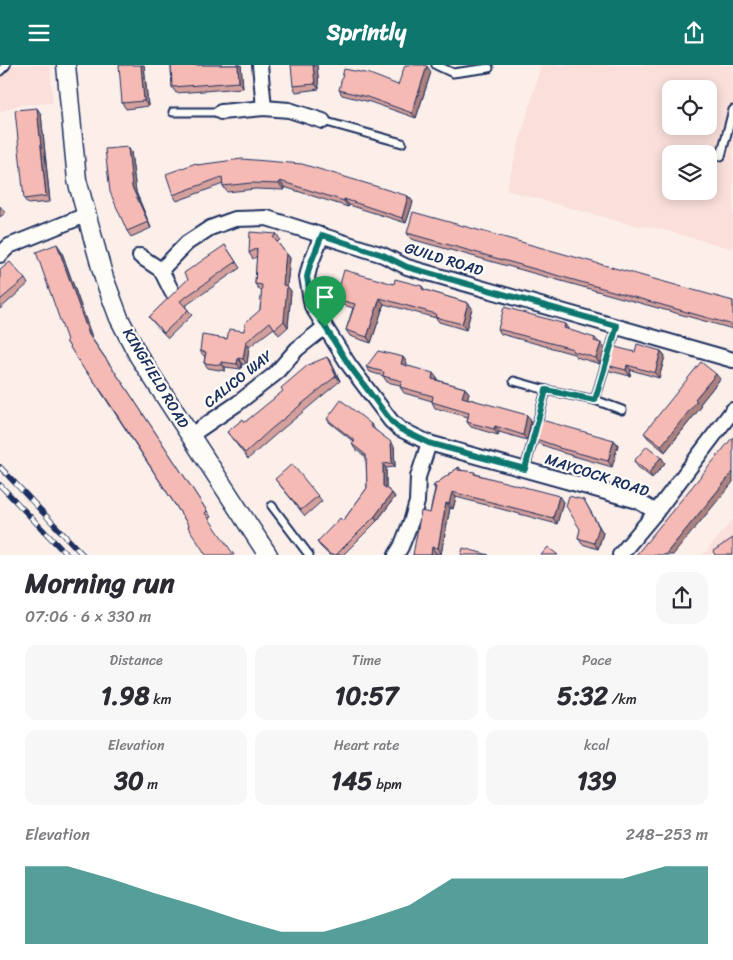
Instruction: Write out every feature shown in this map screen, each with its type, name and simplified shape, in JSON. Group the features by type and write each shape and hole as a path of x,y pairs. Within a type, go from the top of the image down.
{"street":[{"name":"KINGFIELD ROAD","path":"66,65 77,180 104,278 120,318 138,355 268,555"},
{"path":"260,65 264,108"},
{"path":"221,112 264,108 289,110 323,121"},
{"path":"0,255 9,246 86,215"},
{"name":"GUILD ROAD","path":"161,270 186,243 210,228 235,219 267,218 383,255 407,267 733,360"},
{"name":"MAYCOCK ROAD","path":"322,235 307,277 312,306 349,365 391,421 400,429 429,443 638,501 656,512"},
{"path":"140,256 161,270 172,292"},
{"name":"CALICO WAY","path":"191,435 238,403 275,374 298,349 325,327"},
{"path":"620,555 656,512 733,410"},
{"path":"396,555 412,519 417,502 418,477 429,443"}],"lane":[{"path":"0,71 6,65"},
{"path":"436,65 453,73 489,69"},
{"path":"173,112 221,112"},
{"path":"720,156 733,113"},
{"path":"323,121 402,143"},
{"path":"595,400 617,326"},
{"path":"514,381 595,400 622,410"},
{"path":"525,469 546,390"},
{"path":"272,505 309,555"}],"shaded area":[{"path":"0,65 50,65 53,103 18,105 0,112"},
{"path":"541,65 733,65 733,249 656,228 628,224 506,190"},
{"path":"733,519 733,555 703,555"}],"building":[{"path":"119,65 141,65 144,101 122,103"},
{"path":"171,65 238,65 239,82 172,87"},
{"path":"291,65 313,65 315,84 293,86"},
{"path":"405,65 427,66 412,113 367,97 339,90 344,69 370,74 398,85"},
{"path":"37,108 46,196 24,199 15,110"},
{"path":"128,147 132,187 148,222 127,231 110,192 105,149"},
{"path":"242,159 302,164 408,196 402,218 280,181 279,184 251,183 223,186 222,177 173,195 166,174 196,163 197,165"},
{"path":"413,212 733,301 733,325 407,233"},
{"path":"250,232 277,234 273,237 286,253 283,285 287,286 284,321 275,329 270,322 246,342 243,359 238,358 237,364 221,362 221,365 204,363 206,352 200,351 202,335 227,339 229,329 244,331 245,323 260,310 262,285 255,284 257,248 249,253"},
{"path":"57,244 89,335 124,385 207,511 205,513 234,555 206,555 104,395 85,371 66,341 36,252"},
{"path":"225,245 236,262 180,301 188,310 164,333 149,317 188,279 184,273"},
{"path":"10,262 25,279 0,300 0,270"},
{"path":"344,270 394,284 395,279 422,286 422,289 468,303 462,324 435,317 436,314 380,298 367,337 346,330 355,304 336,299"},
{"path":"504,307 565,324 564,328 595,338 594,341 601,343 596,358 572,351 573,349 498,329"},
{"path":"637,344 661,351 655,373 627,365 626,370 606,365 611,346 635,352"},
{"path":"378,351 403,357 401,364 433,373 432,379 465,388 462,397 527,415 523,435 495,426 494,429 467,422 469,413 432,402 433,396 400,387 402,381 383,376 384,372 366,367"},
{"path":"327,357 336,376 245,453 227,432 243,419 245,422 283,391 281,388 308,365"},
{"path":"701,362 716,374 695,399 697,401 661,446 644,433"},
{"path":"341,400 391,442 392,463 383,464 383,486 392,493 375,516 336,555 331,555 317,542 340,518 343,521 367,488 366,455 352,444 355,441 327,419"},
{"path":"538,419 614,440 608,461 559,448 533,438"},
{"path":"733,437 733,472 665,555 636,555"},
{"path":"647,446 661,457 649,473 634,461"},
{"path":"292,464 318,496 301,510 275,479"},
{"path":"459,467 458,470 475,472 474,474 559,496 553,518 452,492 449,504 446,503 438,548 432,547 431,555 413,555 421,511 430,513 436,487 433,486"},
{"path":"569,496 584,500 599,527 594,543 578,538 580,529 566,506"},
{"path":"733,538 733,555 715,555 713,551"},
{"path":"548,547 558,555 541,555"},
{"path":"463,548 489,555 461,555"}],"railway":[{"path":"0,467 83,555"},
{"path":"0,485 67,555"}],"route":[{"path":"322,235 383,255 407,267 617,326 595,400 546,390 525,469 429,443 400,429 391,421 349,365 325,327 312,306 307,277 322,235"}]}
